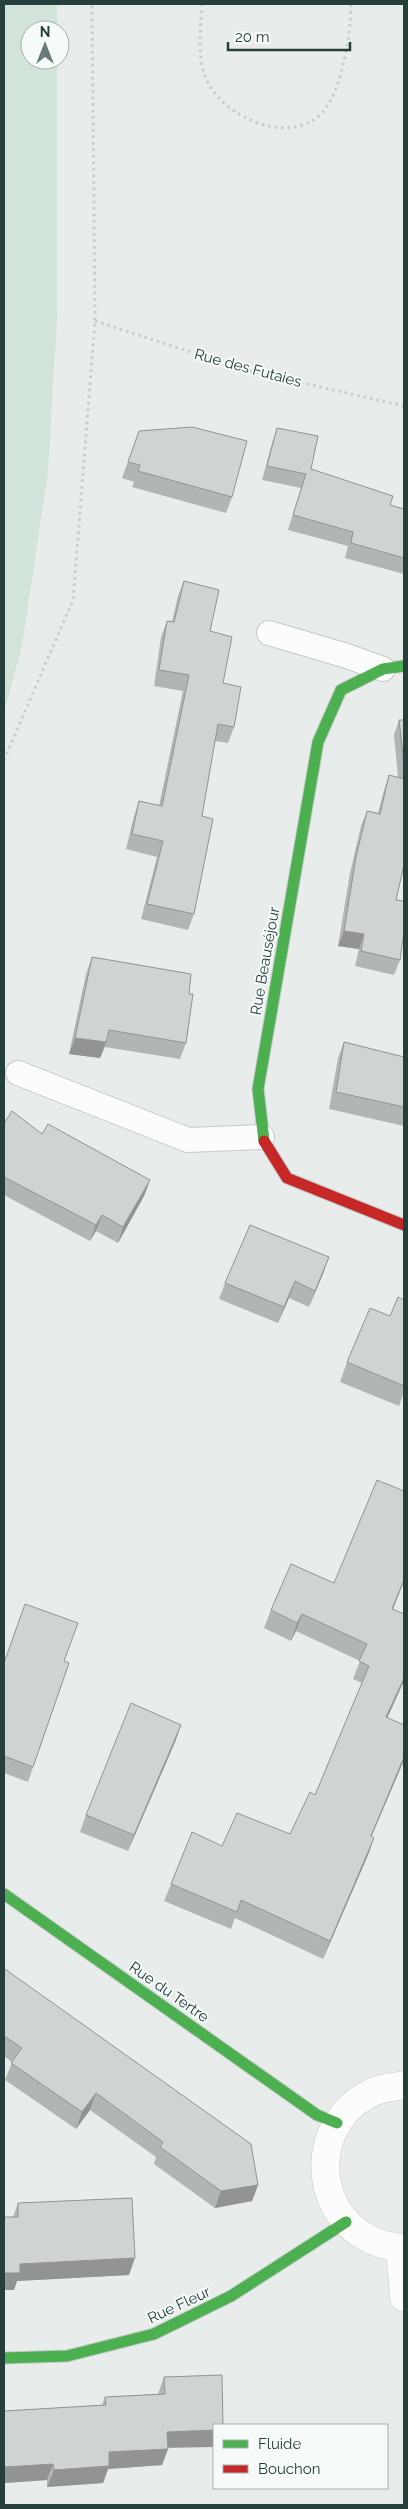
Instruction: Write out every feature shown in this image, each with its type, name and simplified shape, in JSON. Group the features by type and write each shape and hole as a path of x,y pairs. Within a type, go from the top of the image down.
{"street":[{"name":"Rue Beauséjour","path":"393,668 341,690 318,742 258,1089 262,1137 287,1178 404,1225"},
{"name":"Rue du Tertre","path":"4,1894 327,2119"},
{"path":"404,2085 378,2090 327,2119 324,2174 331,2200 346,2222 362,2235 380,2244 402,2248 404,2296"},
{"name":"Rue Fleur","path":"4,2358 67,2356 154,2334 232,2296 346,2222"}],"lane":[{"path":"269,633 393,668"},
{"path":"18,1073 188,1140 262,1137"}],"path":[{"path":"4,760 73,600 95,321 92,4"},
{"path":"202,4 200,58 205,77 224,104 249,120 270,127 305,123 320,114 328,105 344,54 351,4"},
{"name":"Rue des Futaies","path":"95,321 246,370 404,406"}],"green space":[{"path":"4,4 57,4 57,20 20,20 20,70 57,70 57,317 48,472 22,646 4,713"}],"building":[{"path":"192,427 247,441 232,497 138,471 140,465 128,462 139,431"},
{"path":"277,428 318,436 311,469 393,496 390,505 404,509 404,558 351,543 353,532 293,515 306,474 267,466"},
{"path":"184,581 219,590 210,631 232,637 223,683 241,687 234,727 218,724 202,816 213,819 194,914 147,904 163,841 132,834 139,801 162,806 189,675 159,670 167,621 174,622"},
{"path":"399,720 404,720 404,765"},
{"path":"389,775 404,779 404,865 396,900 404,901 404,932 400,960 361,951 364,934 344,931 356,857 367,811 380,814"},
{"path":"92,957 191,974 189,994 193,994 186,1043 109,1030 106,1042 75,1038"},
{"path":"344,1042 404,1057 404,1107 336,1092"},
{"path":"12,1111 42,1134 48,1124 150,1180 123,1227 102,1215 96,1225 4,1177 4,1123"},
{"path":"250,1225 329,1257 315,1291 295,1281 284,1307 225,1283"},
{"path":"398,1297 404,1300 404,1386 347,1362 370,1308 390,1316"},
{"path":"377,1480 404,1491 404,1580 392,1609 404,1614 404,1678 386,1717 404,1725 404,1757 371,1836 374,1838 330,1941 241,1900 237,1912 171,1884 192,1832 222,1846 237,1813 290,1834 310,1792 315,1795 369,1666 359,1661 367,1644 302,1614 297,1623 271,1610 291,1564 334,1583"},
{"path":"25,1604 78,1623 64,1661 69,1663 33,1767 4,1756 4,1663"},
{"path":"131,1703 181,1725 134,1835 86,1815"},
{"path":"5,1969 251,2144 258,2185 221,2191 160,2147 163,2142 96,2093 82,2112 11,2063 22,2048 4,2036"},
{"path":"132,2198 135,2258 20,2264 20,2273 4,2273 4,2217 18,2217 18,2203"},
{"path":"222,2375 223,2424 213,2424 213,2430 167,2432 168,2449 109,2452 109,2466 54,2470 53,2464 4,2467 4,2411 106,2405 105,2397 165,2394 164,2377"}],"traffic: fast":[{"path":"264,1141 258,1089 318,742 341,690 383,669 404,666"},
{"path":"4,1894 317,2115 337,2123"},
{"path":"4,2358 67,2356 154,2334 231,2296 346,2222"}],"traffic: jam":[{"path":"264,1141 287,1178 404,1225"}]}
